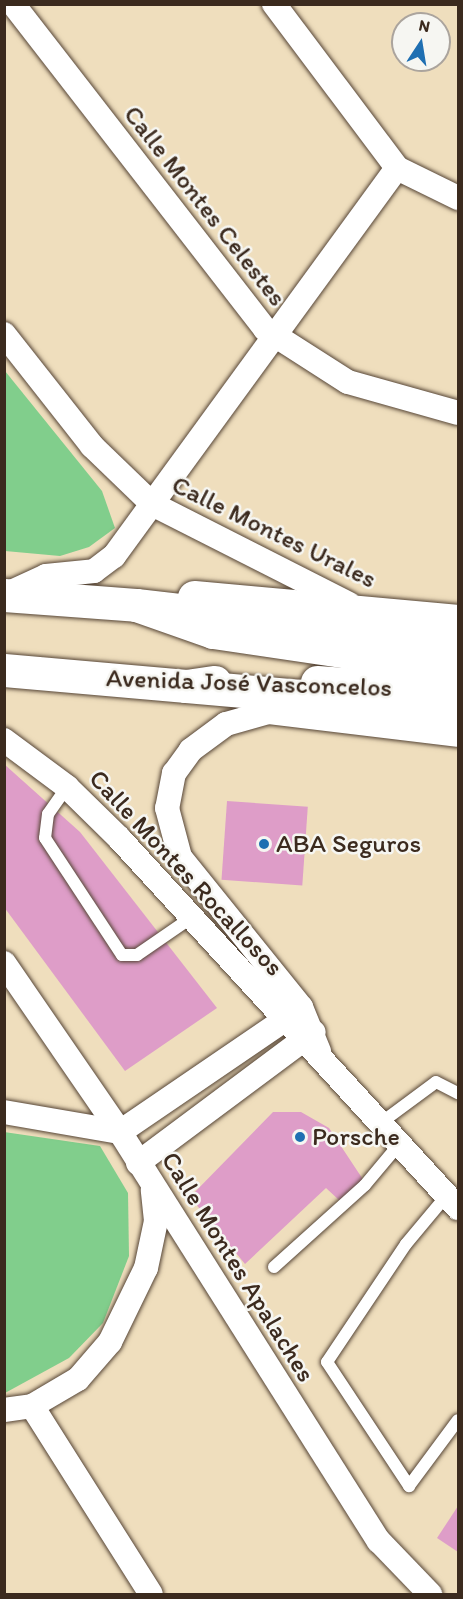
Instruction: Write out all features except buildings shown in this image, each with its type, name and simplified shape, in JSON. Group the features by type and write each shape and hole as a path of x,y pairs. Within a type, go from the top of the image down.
{"main road":[{"name":"Avenida José Vasconcelos","path":"5,595 136,605 213,632 459,668"},
{"path":"136,605 202,597 459,621"},
{"path":"136,605 459,642"},
{"name":"Avenida José Vasconcelos","path":"4,670 186,686 283,680 459,692"},
{"path":"186,686 279,709 459,730"},
{"path":"186,686 459,710"}],"street":[{"name":"Calle Montes Celestes","path":"13,4 249,312 275,337 348,382 459,414"},
{"path":"274,4 397,168 459,198"},
{"path":"5,595 46,576 94,571 114,556 397,168"},
{"name":"Calle Montes Urales","path":"4,334 84,437 152,504 319,592 380,615"},
{"name":"Calle Montes Rocallosos","path":"279,709 226,724 191,750 174,773 166,808 180,857 312,1041 453,1202"},
{"name":"Calle Montes Rocallosos","path":"4,740 67,787 192,917 294,1015"},
{"name":"Calle Montes Apalaches","path":"4,963 120,1132 153,1189 379,1541 430,1594"},
{"path":"4,1112 120,1132 294,1015"},
{"path":"138,1162 312,1041"},
{"path":"4,1410 32,1407 78,1379 110,1342 146,1268 156,1221 153,1189"},
{"path":"32,1407 151,1594"}],"lane":[{"path":"67,787 48,814 45,838 122,955 137,955 192,917"},
{"path":"382,1122 436,1082 459,1093"},
{"path":"274,1267 365,1185 400,1142"},
{"path":"453,1202 406,1244 327,1362 409,1485 459,1420"}],"green space":[{"path":"5,371 102,491 115,528 89,547 60,556 5,551"},
{"path":"4,1132 100,1146 128,1193 129,1256 103,1323 69,1358 5,1393"}],"place":[{"name":"ABA Seguros","path":"264,844"},
{"name":"Porsche","path":"300,1137"}]}
